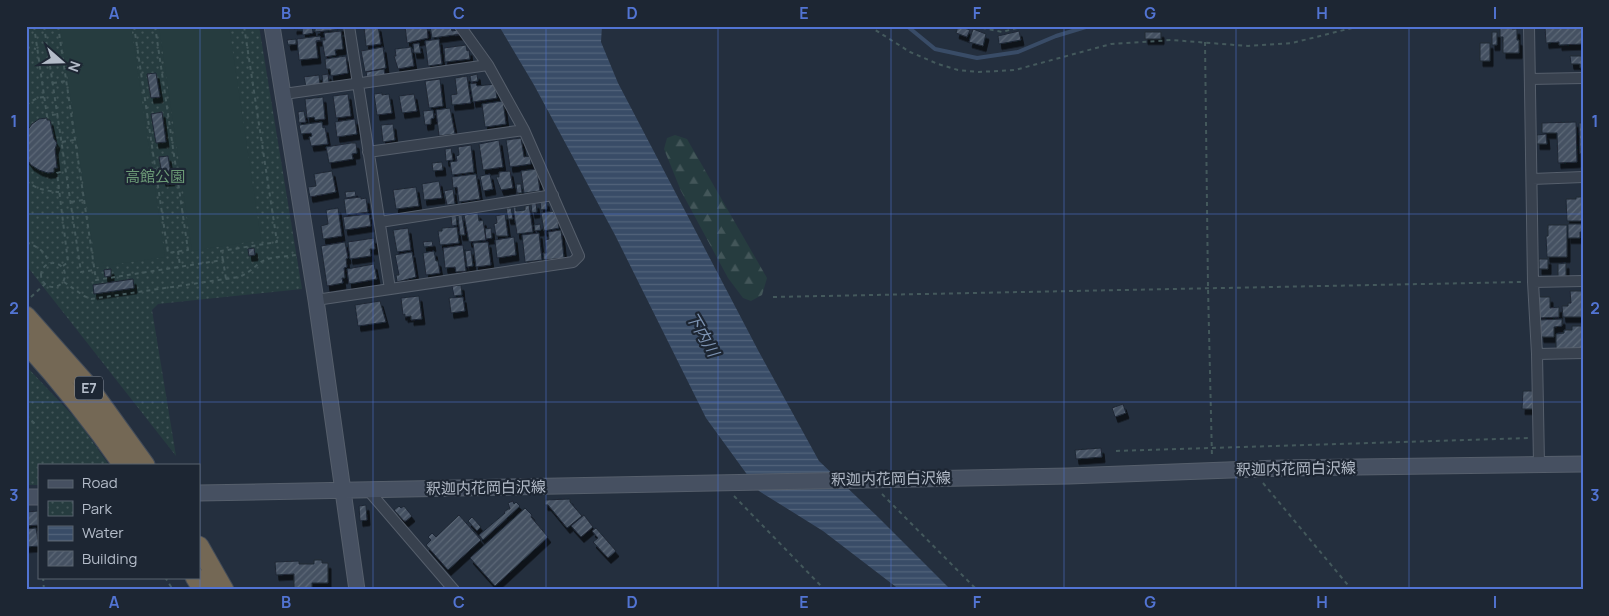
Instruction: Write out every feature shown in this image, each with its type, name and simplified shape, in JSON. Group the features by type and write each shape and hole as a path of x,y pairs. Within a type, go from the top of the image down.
{"highway":[{"name":"E7","path":"26,316 88,386 145,464"},
{"name":"E7","path":"26,343 96,426 122,464"},
{"path":"200,548 224,590"},
{"path":"197,578 203,590"}],"main road":[{"path":"272,26 316,300 357,590"},
{"name":"釈迦内花岡白沢線","path":"200,493 1068,476 1252,469 1583,464"}],"street":[{"path":"349,26 390,290"},
{"path":"316,300 573,262 579,256 524,130 488,65 460,26"},
{"path":"1529,26 1532,282 1540,464"},
{"path":"284,94 488,65"},
{"path":"1530,79 1583,78"},
{"path":"368,152 524,130"},
{"path":"1532,179 1583,177"},
{"path":"380,222 553,195"},
{"path":"1532,282 1583,281"},
{"path":"1536,354 1583,353"},
{"path":"368,490 454,590"}],"path":[{"path":"34,26 47,116 58,114"},
{"path":"44,26 81,272 94,270"},
{"path":"58,26 96,280 223,260"},
{"path":"134,26 168,253 188,250 155,26"},
{"path":"226,279 221,251 277,242 244,26"},
{"path":"869,26 910,52 938,64 958,70 979,72 1015,70 1111,44 1172,40 1248,46 1292,43 1360,26"},
{"path":"974,26 1002,32 1025,26"},
{"path":"1205,42 1212,471"},
{"path":"26,47 37,49"},
{"path":"53,83 66,81"},
{"path":"26,105 44,96"},
{"path":"26,98 30,103"},
{"path":"62,142 74,140"},
{"path":"63,266 68,262 57,173 66,171"},
{"path":"26,181 32,186 47,192 59,192"},
{"path":"71,202 83,200"},
{"path":"26,242 38,246 49,263"},
{"path":"178,251 180,266"},
{"path":"64,282 91,299 226,279 249,274 262,262 269,259 309,254"},
{"path":"55,262 63,266 66,274 64,282 57,286 53,287 46,284 41,278 44,266 49,263 55,262"},
{"path":"773,297 1532,282"},
{"path":"30,296 46,284"},
{"path":"26,415 37,426"},
{"path":"1116,451 1539,438"},
{"path":"1252,469 1352,590"},
{"path":"865,479 918,528 977,590"},
{"path":"727,483 826,590"},
{"path":"166,578 173,590"}],"green space":[{"name":"高館公園","path":"26,26 259,26 302,289 158,304 152,310 176,456 26,265"},
{"path":"60,26 131,26 165,257 96,267"},
{"path":"159,26 229,26 261,240 192,251"},
{"path":"675,135 687,139 767,278 762,295 751,301 743,298 728,278 681,191 664,149 667,138"},
{"path":"26,366 78,421 108,464 38,464 38,485 26,485"}],"water":[{"name":"下内川","path":"499,26 602,26 601,42 618,83 759,352 819,461 951,590 900,590 823,531 759,491 706,418 615,235 534,85"}],"building":[{"path":"294,26 312,26 313,33 303,35 302,28 294,29"},
{"path":"318,26 342,26 342,29 315,32"},
{"path":"364,26 378,26 381,44 366,46"},
{"path":"405,26 427,26 428,38 407,43"},
{"path":"430,26 451,26 452,31 457,30 461,34 432,38"},
{"path":"958,26 970,30 967,37 956,33"},
{"path":"1500,26 1512,26 1512,29 1517,29 1519,53 1503,53 1503,37 1500,37"},
{"path":"1545,26 1583,26 1583,44 1559,45 1559,42 1546,43"},
{"path":"973,29 986,34 983,46 969,42"},
{"path":"341,31 343,49 335,50 336,55 325,57 322,40 325,40 324,33"},
{"path":"1019,31 1021,40 999,44 998,36"},
{"path":"1145,32 1161,32 1161,39 1145,39"},
{"path":"1492,32 1497,32 1497,45 1492,45"},
{"path":"320,36 321,40 316,41 318,58 299,60 297,39"},
{"path":"296,39 296,44 288,45 287,40"},
{"path":"439,39 442,64 428,66 425,41"},
{"path":"419,43 421,53 414,53 413,44"},
{"path":"1480,43 1490,43 1490,61 1480,61"},
{"path":"466,45 467,51 469,50 470,59 445,62 444,48"},
{"path":"383,47 386,68 365,72 361,51"},
{"path":"411,47 414,66 398,69 394,56 396,56 395,49"},
{"path":"346,56 348,73 331,76 330,69 326,69 325,59"},
{"path":"1570,56 1583,56 1583,68 1580,68 1580,64 1571,64"},
{"path":"384,69 385,75 367,77 366,72"},
{"path":"156,73 160,97 151,98 147,74"},
{"path":"328,74 329,83 323,84 322,75"},
{"path":"477,74 478,81 471,82 470,76"},
{"path":"319,75 320,85 306,87 304,77"},
{"path":"467,76 471,103 452,105 451,95 457,94 455,78"},
{"path":"440,79 443,106 429,108 425,81"},
{"path":"476,83 477,86 495,84 497,98 473,102 470,84"},
{"path":"382,93 382,95 389,94 392,113 377,115 374,94"},
{"path":"348,94 351,116 336,118 333,96"},
{"path":"414,94 417,111 402,113 399,96"},
{"path":"323,97 325,119 315,120 314,117 307,118 305,99"},
{"path":"503,101 506,124 485,127 482,104"},
{"path":"450,108 455,134 439,136 436,110"},
{"path":"433,110 434,118 431,119 431,124 425,125 423,111"},
{"path":"304,111 306,122 299,123 298,112"},
{"path":"162,112 166,142 156,143 151,114"},
{"path":"47,118 47,120 50,120 54,139 57,143 55,149 57,168 54,168 54,172 48,173 31,165 26,158 27,131 39,119"},
{"path":"355,119 357,134 337,137 335,122"},
{"path":"322,122 323,128 325,127 328,144 311,146 309,137 312,136 311,133 301,134 299,125"},
{"path":"1576,122 1577,162 1558,163 1557,133 1542,133 1542,123"},
{"path":"1579,123 1583,123 1583,154 1580,154"},
{"path":"393,124 395,140 383,142 381,125"},
{"path":"1546,134 1547,144 1537,144 1537,135"},
{"path":"521,138 524,157 530,156 531,164 510,167 506,140"},
{"path":"499,140 503,167 483,170 479,144"},
{"path":"356,143 357,153 352,154 353,159 329,163 326,147"},
{"path":"471,145 474,172 452,175 450,162 457,161 456,156 459,155 458,147"},
{"path":"451,148 453,160 446,161 445,149"},
{"path":"168,156 172,180 163,181 159,157"},
{"path":"442,162 443,170 433,171 432,163"},
{"path":"537,169 540,191 524,193 521,171"},
{"path":"332,171 336,192 310,197 308,187 316,186 314,174"},
{"path":"510,171 513,188 501,190 496,177 499,177 499,172"},
{"path":"476,174 480,199 459,202 457,187 453,188 452,177"},
{"path":"490,174 493,189 483,191 480,176"},
{"path":"439,181 442,198 424,200 422,184"},
{"path":"516,184 521,184 522,193 517,193"},
{"path":"416,187 419,206 396,209 393,190"},
{"path":"453,189 455,204 447,205 444,191"},
{"path":"355,191 356,196 346,198 345,192"},
{"path":"361,197 361,199 366,198 368,212 346,215 344,199"},
{"path":"1576,197 1583,197 1583,221 1567,221 1566,199 1576,199"},
{"path":"546,201 547,209 541,210 540,202"},
{"path":"536,203 537,212 532,213 531,204"},
{"path":"529,205 533,232 517,234 513,207 516,207 516,211 525,210 525,206"},
{"path":"338,208 342,236 323,239 321,226 328,224 326,210"},
{"path":"506,208 511,208 513,219 508,219"},
{"path":"553,211 557,213 559,228 544,231 541,213"},
{"path":"478,213 479,221 483,220 486,240 469,242 464,215"},
{"path":"369,214 371,226 345,230 343,217"},
{"path":"505,214 508,236 496,236 494,224 497,223 496,216"},
{"path":"456,215 457,225 452,226 451,216"},
{"path":"462,215 465,235 460,235 458,216"},
{"path":"540,224 541,230 535,231 534,225"},
{"path":"1568,224 1583,224 1583,232 1580,232 1580,238 1568,238"},
{"path":"1548,225 1567,225 1567,257 1547,257 1546,236 1548,236"},
{"path":"457,227 459,243 440,245 438,231 442,231 442,228"},
{"path":"408,228 411,250 397,252 393,230"},
{"path":"491,228 492,238 486,239 485,229"},
{"path":"561,230 564,258 544,260 543,253 546,253 545,240 549,239 548,232"},
{"path":"539,233 542,260 525,262 522,235"},
{"path":"514,237 516,255 497,258 495,240"},
{"path":"374,238 375,249 370,249 371,256 350,259 348,242"},
{"path":"432,241 433,246 424,247 423,242"},
{"path":"345,242 348,258 346,259 347,267 344,268 345,278 342,278 343,283 327,286 321,246"},
{"path":"488,242 491,265 476,267 473,243"},
{"path":"463,245 466,271 456,272 455,267 445,268 443,248"},
{"path":"254,248 255,255 249,256 248,249"},
{"path":"471,250 473,266 467,267 465,251"},
{"path":"434,251 440,273 426,275 423,253"},
{"path":"412,252 416,277 397,282 396,275 399,275 395,255"},
{"path":"1539,259 1548,259 1548,269 1539,269"},
{"path":"1566,263 1566,276 1558,277 1558,264"},
{"path":"374,264 377,279 349,284 347,269"},
{"path":"111,269 111,276 105,277 104,270"},
{"path":"133,279 134,288 94,294 93,285"},
{"path":"461,285 462,295 454,296 452,286"},
{"path":"1570,291 1583,291 1583,317 1563,317 1562,306 1568,306 1568,303 1571,303"},
{"path":"419,296 422,319 411,320 411,316 405,317 405,314 403,315 401,298"},
{"path":"463,297 465,311 451,313 449,298"},
{"path":"1538,297 1550,297 1550,308 1559,307 1559,317 1538,318"},
{"path":"380,301 386,322 358,326 355,305"},
{"path":"1562,319 1562,326 1554,327 1554,337 1541,337 1540,320"},
{"path":"1572,326 1583,326 1583,349 1556,350 1556,334 1564,333 1564,330 1572,330"},
{"path":"1523,391 1534,391 1534,409 1522,409"},
{"path":"1123,404 1126,413 1115,417 1112,408"},
{"path":"1101,448 1102,457 1076,459 1075,450"},
{"path":"570,499 570,502 582,516 567,528 548,505 545,505 545,500"},
{"path":"513,501 514,504 516,502 520,506 483,540 479,535 504,512 510,509 508,503"},
{"path":"366,505 367,520 360,521 359,506"},
{"path":"399,506 401,508 404,506 412,516 406,521 394,510"},
{"path":"525,508 548,537 495,586 470,558"},
{"path":"38,511 38,525 26,526 26,512"},
{"path":"459,515 481,540 448,570 426,545 431,540 428,537 432,533 436,537"},
{"path":"584,515 593,527 581,537 571,526"},
{"path":"472,517 481,527 477,531 468,521"},
{"path":"36,528 38,546 26,547 26,529"},
{"path":"596,528 616,551 608,558 593,542 598,538 592,531"},
{"path":"314,560 322,560 322,563 328,563 328,583 312,583 312,590 294,590 294,574 276,575 275,562 299,561 299,564 314,564"}],"waterway":[{"path":"907,26 935,49 977,58 1018,52 1056,36 1089,26"},
{"path":"1245,26 1252,26"}]}
